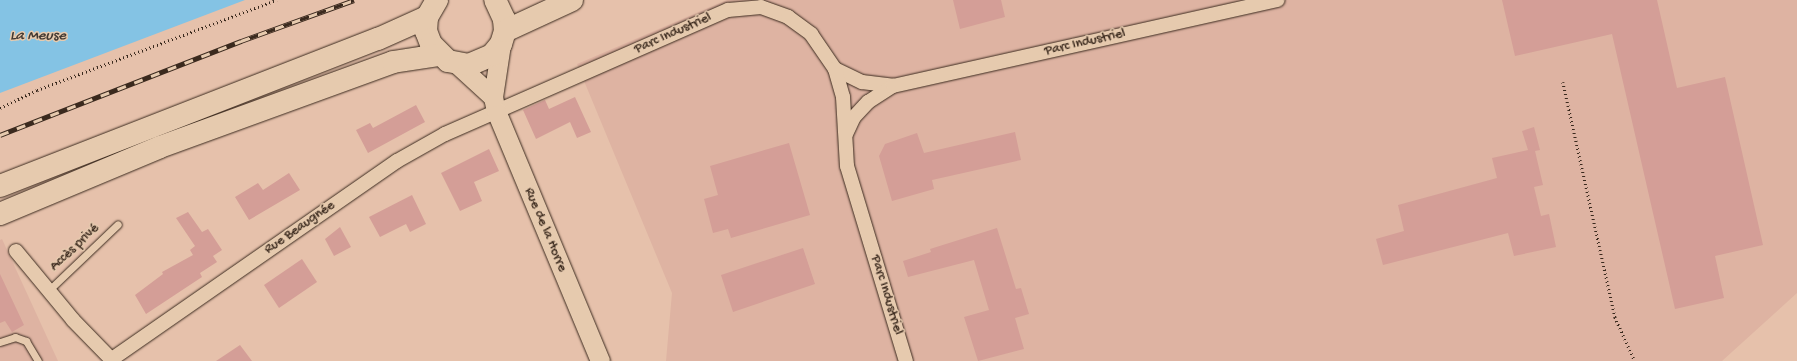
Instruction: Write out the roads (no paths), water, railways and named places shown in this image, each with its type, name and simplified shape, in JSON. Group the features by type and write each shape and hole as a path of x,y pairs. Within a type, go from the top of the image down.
{"highway":[{"path":"495,0 503,14 503,37"},
{"path":"432,9 426,31 430,44 439,55 458,65 480,63 492,55 503,37 572,0"},
{"path":"0,186 378,39 432,9"},
{"path":"0,214 160,147 393,62 439,55"}],"street":[{"name":"Parc Industriel","path":"835,69 862,82 893,86 1278,0"},
{"name":"Parc Industriel","path":"494,104 728,10 761,7 788,17 811,34 835,69 843,98 847,166 906,361"},
{"path":"494,104 503,37"},
{"path":"458,65 494,104"},
{"name":"Parc Industriel","path":"845,135 854,117 868,102 893,86"},
{"name":"Rue Beaugnée","path":"111,360 397,162 494,104"},
{"name":"Rue de la Horre","path":"494,104 600,361"},
{"path":"16,251 73,320 111,360"}],"lane":[{"name":"Accès privé","path":"49,290 118,224"},
{"path":"0,342 15,337 26,341 38,361"}],"water":[{"name":"La Meuse","path":"0,0 245,0 0,93"}],"railway":[{"path":"0,135 241,41 354,0"}]}
